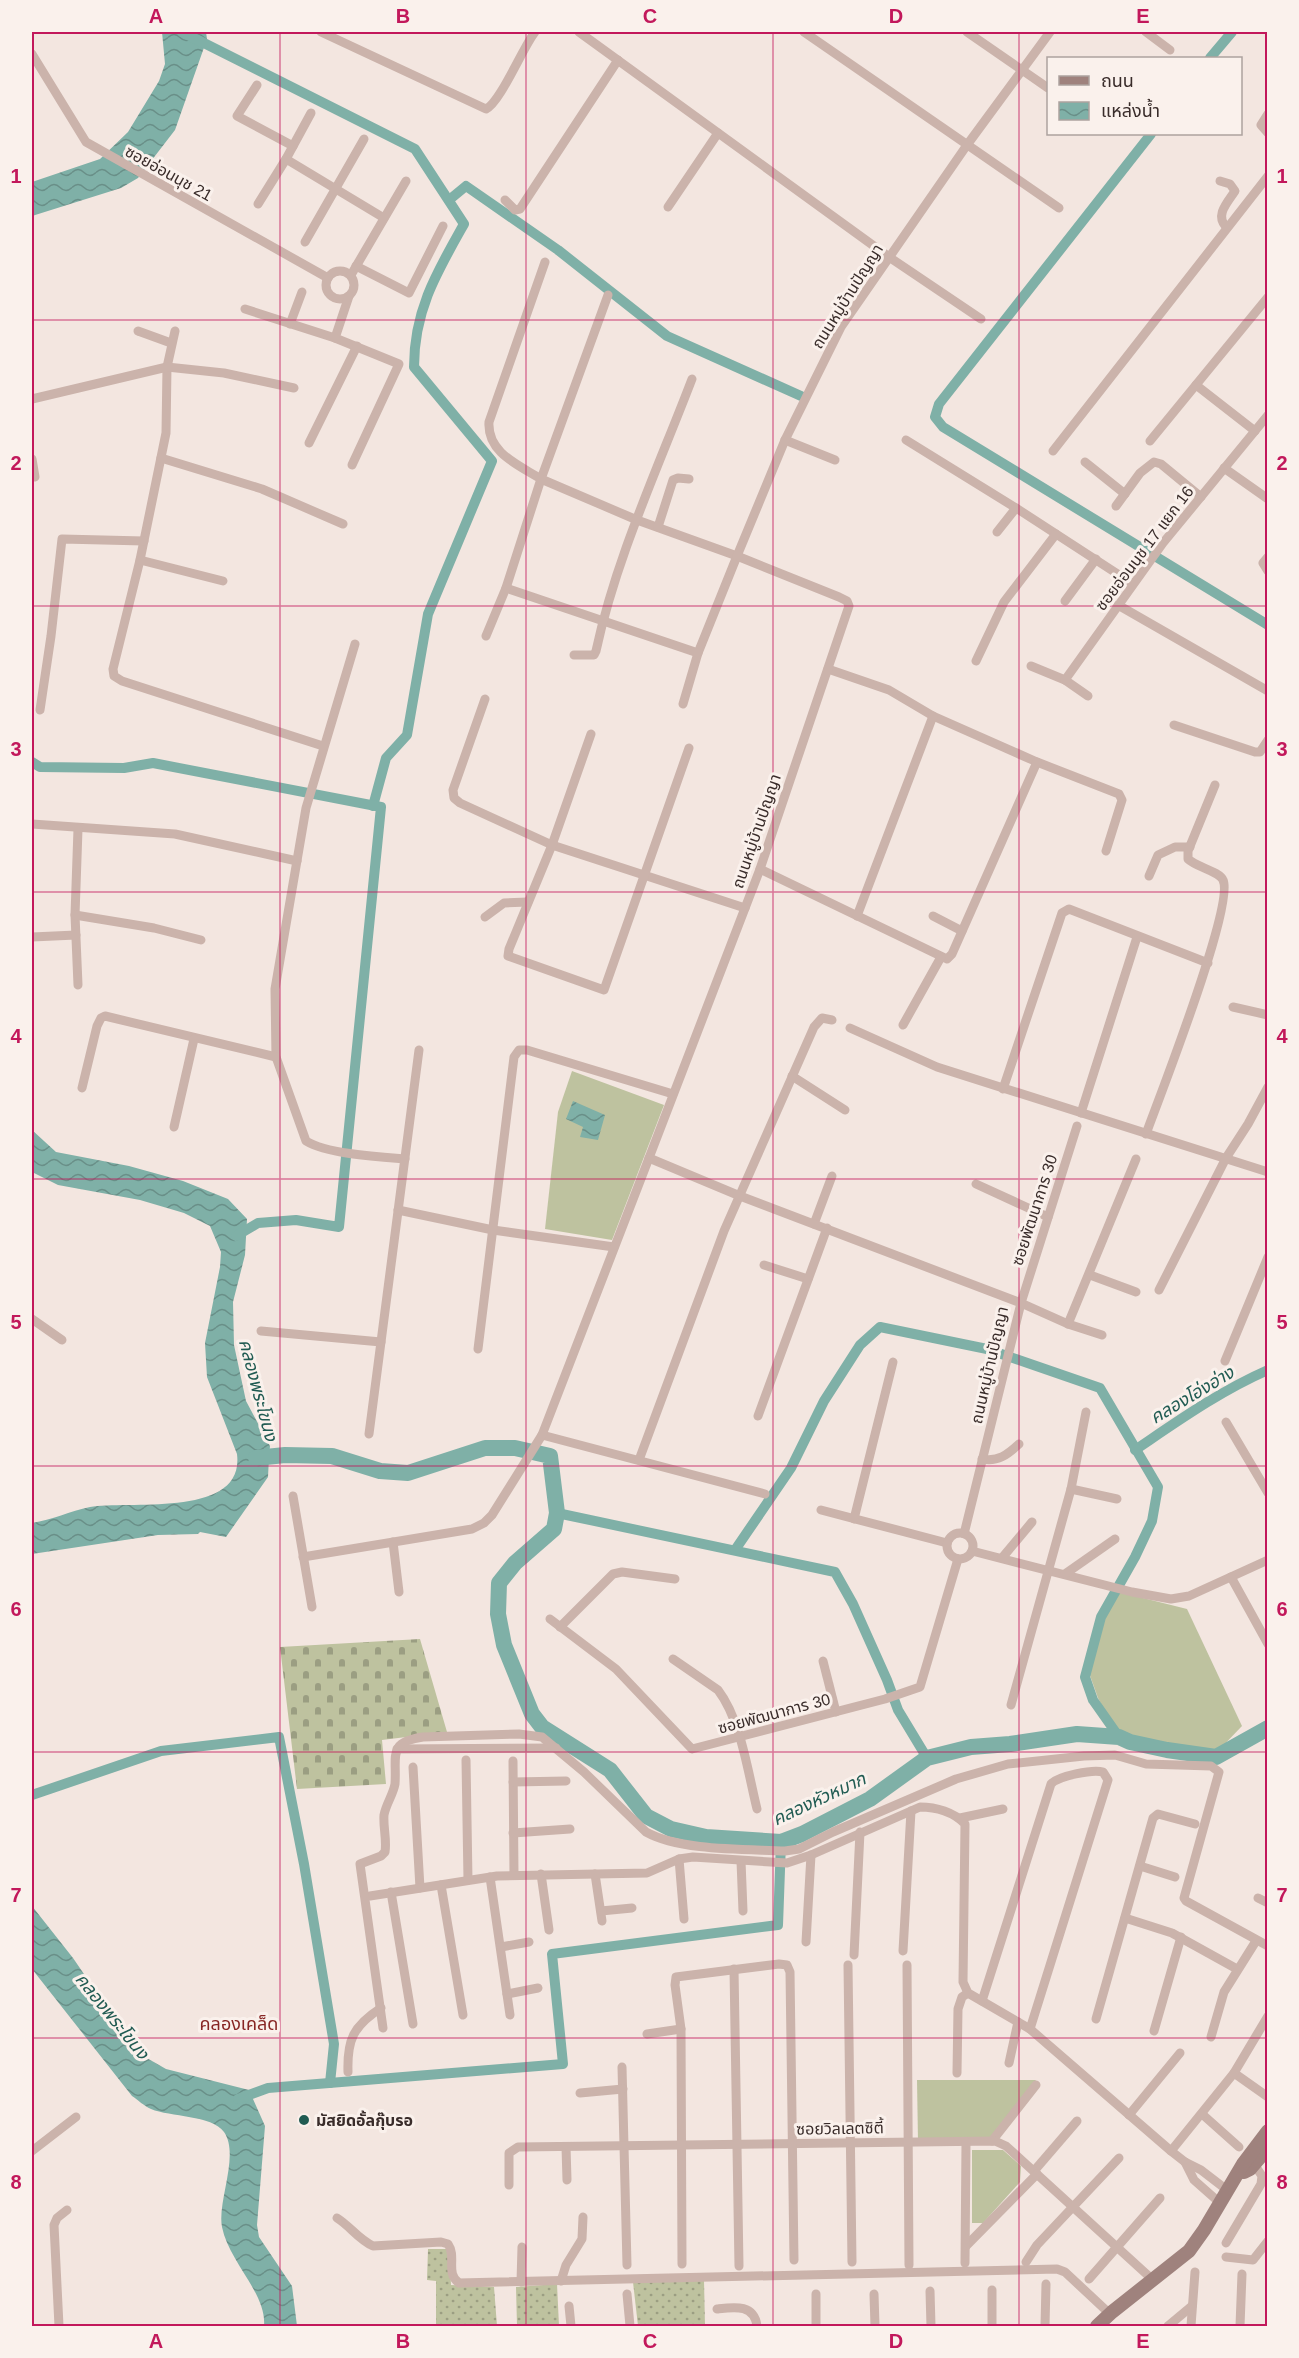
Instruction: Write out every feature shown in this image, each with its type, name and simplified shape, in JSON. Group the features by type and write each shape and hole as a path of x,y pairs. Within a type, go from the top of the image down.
{"street":[{"path":"321,32 486,109 499,95 525,44 535,32"},
{"path":"579,32 889,257 981,319"},
{"path":"804,32 1059,208"},
{"path":"968,32 1047,87"},
{"name":"ถนนหมู่บ้านปัญญา","path":"964,1533 1021,1303 740,1196 648,1158 760,869 849,606 847,601 737,556 785,440 841,327 967,145 1050,32"},
{"path":"1146,32 1170,50"},
{"name":"ซอยอ่อนนุช 21","path":"32,54 86,142 328,278"},
{"path":"505,200 513,209 520,209 618,60"},
{"path":"257,85 237,116 293,146"},
{"path":"258,204 311,113"},
{"path":"1268,114 1261,125 1268,133"},
{"path":"668,207 718,133"},
{"path":"305,242 364,139"},
{"path":"286,159 384,218"},
{"path":"1053,451 1268,176"},
{"path":"335,338 349,296 354,288 351,275 406,181"},
{"path":"1220,181 1230,184 1235,191 1221,216 1221,222 1226,227"},
{"path":"356,266 409,293 443,226"},
{"path":"545,262 489,422 490,438 500,453 541,479 637,520 737,556 698,653 683,704"},
{"path":"349,296 340,299 331,296 326,288 328,278 338,271 351,275"},
{"path":"290,324 302,292"},
{"path":"486,636 506,588 541,479 608,294"},
{"path":"1150,441 1268,297"},
{"path":"245,309 335,338 399,364 352,465"},
{"path":"138,331 171,343"},
{"path":"175,332 166,367 166,433 140,560 113,669 114,676 122,681 323,746"},
{"path":"309,443 357,346"},
{"path":"32,399 166,367 224,373 294,388"},
{"path":"574,656 594,655 637,520 692,379"},
{"path":"1196,385 1255,431"},
{"name":"ซอยอ่อนนุช 17 แยก 16","path":"1065,680 1149,561 1266,419"},
{"path":"785,440 835,460"},
{"path":"906,440 1133,584"},
{"path":"161,458 262,489 343,524"},
{"path":"32,459 35,477"},
{"path":"1085,462 1125,494"},
{"path":"1116,506 1140,473 1154,462 1161,464 1201,497"},
{"path":"1224,468 1268,499"},
{"path":"658,528 673,480 689,479"},
{"path":"998,532 1016,508"},
{"path":"976,661 1004,602 1056,534"},
{"path":"40,710 62,539 144,541"},
{"path":"1268,558 1263,563 1268,571"},
{"path":"1065,601 1095,559"},
{"path":"140,560 223,581"},
{"path":"506,588 698,653"},
{"path":"1118,605 1268,691"},
{"path":"355,644 306,808 276,989 276,1057 303,1137 310,1144 367,1156 405,1159"},
{"path":"1031,666 1065,680 1088,696"},
{"path":"828,669 889,690 933,716 1122,797 1106,851"},
{"path":"485,699 453,790 454,798 460,803 552,845 745,908"},
{"path":"857,916 933,716"},
{"path":"1174,725 1255,752 1260,752 1268,740"},
{"path":"591,734 552,845 508,956 604,990 689,748"},
{"path":"760,869 947,958 952,954 1037,762"},
{"path":"1146,1134 1208,963 1220,915 1225,888 1223,880 1219,875 1188,859 1190,847 1215,786"},
{"path":"32,824 78,829 176,834 297,861"},
{"path":"78,829 75,915 78,985"},
{"path":"1149,876 1158,855 1167,850 1190,847"},
{"path":"485,917 504,903 528,902"},
{"path":"1003,1089 1062,913 1068,909 1208,963"},
{"path":"75,915 154,928 201,940"},
{"path":"933,916 962,931"},
{"path":"32,937 76,935"},
{"path":"1081,1113 1137,937"},
{"path":"903,1025 941,957"},
{"path":"1233,1007 1268,1015"},
{"path":"82,1089 97,1026 103,1017 276,1057"},
{"path":"639,1460 724,1231 814,1027 822,1018 832,1020"},
{"path":"850,1028 937,1066 1003,1089 1268,1172"},
{"path":"174,1127 194,1039"},
{"path":"369,1434 419,1050"},
{"path":"478,1350 514,1057 519,1050 527,1050 673,1094"},
{"path":"792,1076 845,1110"},
{"path":"1159,1290 1226,1158 1268,1087"},
{"name":"ซอยพัฒนาการ 30","path":"1021,1303 1077,1126"},
{"path":"303,1557 472,1529 484,1523 492,1515 537,1446 648,1158"},
{"path":"1068,1324 1136,1159"},
{"path":"814,1224 832,1176"},
{"path":"976,1184 1048,1217"},
{"path":"398,1210 493,1230 614,1247"},
{"path":"758,1416 827,1228"},
{"path":"1225,1361 1268,1257"},
{"path":"764,1265 808,1279"},
{"path":"1090,1275 1136,1292"},
{"path":"1021,1303 1068,1324 1102,1335"},
{"path":"32,1319 62,1340"},
{"path":"261,1331 381,1342"},
{"path":"854,1519 893,1362"},
{"path":"1011,1705 1071,1489 1086,1412"},
{"path":"1226,1422 1268,1493"},
{"path":"542,1434 765,1494"},
{"path":"982,1459 999,1459 1019,1444"},
{"path":"1071,1489 1117,1499"},
{"path":"293,1496 312,1606"},
{"path":"821,1510 947,1543"},
{"path":"1002,1558 1032,1522"},
{"path":"964,1533 971,1539 972,1551 966,1557 958,1559 951,1555 947,1543 952,1536 964,1533"},
{"path":"1065,1574 1115,1539"},
{"path":"393,1542 399,1592"},
{"path":"972,1551 1132,1592 1171,1599 1190,1596 1268,1560"},
{"name":"ซอยพัฒนาการ 30","path":"550,1619 616,1669 692,1749 915,1690 923,1682 958,1559"},
{"path":"560,1627 613,1574 622,1572 675,1579"},
{"path":"1231,1577 1268,1644"},
{"path":"673,1659 718,1690 723,1697 739,1737 757,1809"},
{"path":"823,1661 836,1712"},
{"path":"383,2028 360,1864 381,1856 385,1852 384,1815 394,1784 394,1755 408,1739 423,1737 519,1734 542,1737 646,1832 654,1836 688,1844 785,1851 799,1849 956,1779 1008,1764 1084,1755 1115,1755 1146,1764 1211,1766 1219,1772 1184,1898 1268,1946"},
{"path":"397,1749 556,1748"},
{"path":"466,1760 468,1880"},
{"path":"513,1761 514,1875"},
{"path":"413,1767 420,1888"},
{"path":"982,2001 1051,1784 1058,1778 1096,1771 1103,1772 1108,1780 1030,2029"},
{"path":"513,1782 566,1780"},
{"path":"370,1896 514,1875 647,1873 679,1859 693,1857 788,1863 920,1807 932,1807 960,1818 965,1824 963,1982 968,1993 1030,2029 1171,2151 1185,2162 1196,2166 1224,2196"},
{"path":"960,1818 1003,1809"},
{"path":"903,1951 910,1811"},
{"path":"1096,2019 1155,1816 1158,1814 1196,1824"},
{"path":"513,1833 570,1829"},
{"path":"854,1955 860,1832"},
{"path":"806,1942 810,1855"},
{"path":"679,1859 684,1919"},
{"path":"741,1861 743,1911"},
{"path":"1140,1866 1175,1877"},
{"path":"541,1874 549,1930"},
{"path":"595,1874 602,1922"},
{"path":"490,1877 510,2015"},
{"path":"441,1885 463,2015"},
{"path":"392,1892 413,2024"},
{"path":"1258,1898 1268,1903"},
{"path":"601,1911 632,1908"},
{"path":"1125,1918 1168,1931 1237,1969"},
{"path":"1154,2031 1181,1937"},
{"path":"1211,2037 1224,1992 1256,1941"},
{"path":"501,1947 528,1942"},
{"path":"682,2264 681,2029 676,1977 779,1964 787,1965 790,1972 794,2260"},
{"path":"848,1965 852,2262"},
{"path":"907,1965 909,2265"},
{"path":"734,1969 739,2266"},
{"path":"507,1994 538,1988"},
{"path":"957,2073 958,2010 962,1997 968,1993"},
{"path":"348,2072 349,2042 367,2017 381,2008"},
{"path":"1171,2151 1234,2073 1265,2026 1268,2016"},
{"path":"1009,2064 1018,2022"},
{"path":"647,2034 681,2029"},
{"path":"1129,2115 1180,2053"},
{"path":"622,2067 627,2265"},
{"path":"1234,2073 1268,2097"},
{"path":"1036,2085 992,2141 1006,2146 1154,2280"},
{"path":"580,2093 623,2089"},
{"path":"1202,2114 1239,2147"},
{"path":"32,2151 76,2117"},
{"path":"966,2246 1035,2172 1077,2121"},
{"path":"1096,2326 1189,2251 1243,2164 1268,2131"},
{"name":"ซอยวิลเลตซิตี้","path":"509,2185 507,2159 512,2150 518,2148 992,2141"},
{"path":"965,2263 966,2142"},
{"path":"566,2147 567,2180"},
{"path":"1239,2173 1250,2169 1268,2148"},
{"path":"1026,2262 1037,2245 1119,2158"},
{"path":"1185,2162 1194,2180 1224,2196"},
{"path":"1226,2243 1261,2184 1262,2176 1254,2164"},
{"path":"1089,2279 1160,2198"},
{"path":"59,2326 54,2225 57,2218 67,2210"},
{"path":"337,2217 363,2241 373,2246 441,2242 448,2244 452,2253 451,2272 453,2279 459,2283 1057,2269 1065,2272 1110,2314"},
{"path":"561,2281 566,2265 582,2239 583,2217"},
{"path":"1226,2257 1253,2260 1268,2241"},
{"path":"521,2282 522,2247"},
{"path":"1191,2326 1195,2272"},
{"path":"1240,2326 1242,2274"},
{"path":"1045,2326 1046,2284"},
{"path":"992,2290 992,2326"},
{"path":"930,2291 931,2326"},
{"path":"627,2294 630,2326"},
{"path":"816,2294 816,2326"},
{"path":"874,2294 874,2326"},
{"path":"569,2306 571,2326"},
{"path":"1168,2326 1192,2306"},
{"path":"717,2309 746,2308 753,2314 757,2326"}],"green space":[{"path":"572,1071 664,1105 612,1240 545,1229 558,1112"},
{"path":"1115,1591 1187,1609 1242,1726 1218,1751 1167,1750 1116,1733 1098,1698 1087,1667"},
{"path":"420,1639 447,1732 382,1740 386,1784 297,1789 280,1647"},
{"path":"917,2080 1036,2080 990,2139 918,2142"},
{"path":"972,2150 1003,2150 1021,2166 1020,2182 983,2223 972,2223"},
{"path":"428,2249 449,2249 451,2285 494,2287 497,2326 436,2326 436,2281 427,2280"},
{"path":"704,2280 705,2326 638,2326 633,2282"},
{"path":"557,2284 559,2326 517,2326 516,2287"}],"water":[{"path":"162,32 206,32 207,39 175,130 138,178 121,188 32,216 32,182 100,159 128,132 159,81 165,64"},
{"path":"573,1101 605,1115 598,1140 580,1137 583,1127 566,1119"},
{"path":"32,1130 56,1152 129,1166 183,1181 228,1199 247,1219 245,1255 233,1302 234,1345 246,1401 270,1446 268,1477 226,1537 200,1532 198,1534 158,1535 32,1554 32,1523 90,1507 181,1502 204,1497 223,1489 235,1475 237,1454 207,1377 205,1343 221,1252 210,1226 184,1213 140,1200 58,1185 32,1172"},
{"name":"คลองพระโขนง","path":"32,1906 73,1958 138,2053 166,2069 249,2090 265,2126 257,2225 259,2237 292,2286 297,2326 264,2326 260,2302 226,2240 221,2216 230,2153 224,2132 218,2126 201,2119 151,2109 132,2096 32,1969"}],"waterway":[{"path":"182,32 415,149 464,224 436,275 423,309 415,346 414,367 492,461 428,614 407,735 386,758 373,806"},
{"path":"1211,57 1232,32"},
{"path":"1150,135 939,404 935,417 943,427 1268,625"},
{"path":"449,200 466,186 558,250 667,336 801,396"},
{"path":"32,762 40,767 124,768 153,763 381,807 339,1227 296,1220 258,1223 236,1236"},
{"path":"735,1550 791,1468 824,1401 860,1345 880,1327 987,1349 1100,1388 1158,1487 1152,1521 1135,1557 1101,1617 1085,1677 1093,1700 1119,1737"},
{"name":"คลองโอ่งอ่าง","path":"1135,1450 1216,1397 1268,1370"},
{"name":"คลองหัวหมาก","path":"256,1458 285,1455 332,1456 380,1471 408,1473 485,1448 515,1448 550,1456 557,1513 554,1529 515,1563 499,1583 498,1614 504,1645 532,1714 542,1727 610,1770 646,1816 671,1829 706,1837 781,1842 802,1834 870,1799 927,1758 971,1747 1077,1734 1119,1737 1130,1742 1167,1750 1216,1757 1268,1728"},
{"path":"557,1513 835,1572 853,1604 898,1710 927,1758"},
{"path":"32,1795 161,1751 279,1737 304,1864 334,2044 330,2083"},
{"path":"238,2099 268,2088 563,2064 552,1954 778,1925 781,1842"}],"place":[{"name":"มัสยิดอั้ลกุ๊บรอ","path":"304,2120"}],"district":[{"name":"คลองเคล็ด","path":"239,2024"}]}
